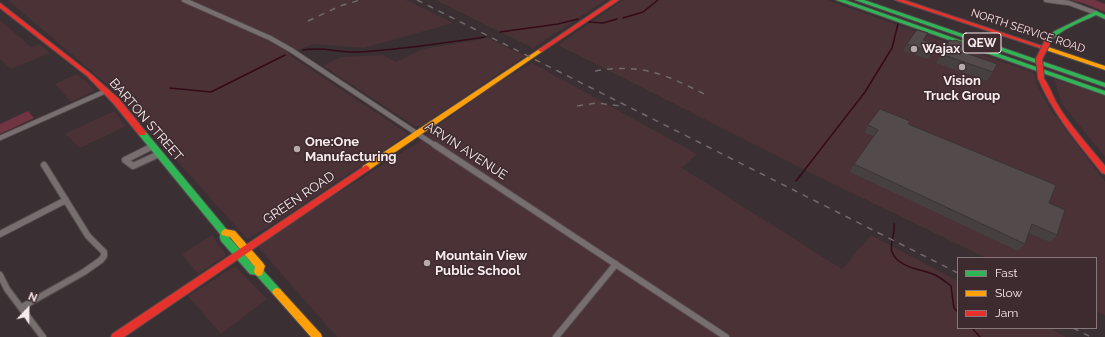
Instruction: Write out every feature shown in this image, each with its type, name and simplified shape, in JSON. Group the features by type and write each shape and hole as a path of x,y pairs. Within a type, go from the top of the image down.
{"main road":[{"name":"GREEN ROAD","path":"116,337 616,0"},
{"path":"839,0 1105,93"},
{"name":"QEW","path":"858,0 1105,85"},
{"name":"QEW","path":"876,0 1105,79"},
{"name":"NORTH SERVICE ROAD","path":"898,0 1105,68"},
{"name":"BARTON STREET","path":"0,5 106,90 225,233 224,238 237,254 253,271 259,272 317,337"},
{"path":"1105,17 1096,13 1057,32 1051,36 1046,43 1040,59 1041,78 1055,109 1105,171"},
{"name":"BARTON STREET","path":"225,233 232,233 246,248 260,266 259,272"}],"street":[{"name":"ARVIN AVENUE","path":"184,0 277,42 726,337"},
{"path":"1046,0 1069,3 1096,13"},
{"path":"0,138 106,90"},
{"path":"153,146 125,160 133,166 159,154"},
{"path":"22,307 84,272 101,260 104,256 104,252 88,236 44,165"},
{"path":"0,234 66,200"},
{"path":"556,337 616,264"},
{"path":"0,275 7,289 43,337"}],"shaded area":[{"path":"8,0 406,0 453,23 364,48 313,44 288,54 408,134 281,219 247,239 152,133 124,99"},
{"path":"435,0 606,0 533,48"},
{"path":"623,0 827,0 1034,73 1038,87 1049,107 1105,182 1105,316 1097,312 1097,257 984,257 811,173 558,45"},
{"path":"1070,0 1095,0 1105,4 1105,12 1083,3"},
{"path":"0,20 31,47 40,44 50,53 11,69 0,59"},
{"path":"488,38 525,56 421,126 415,126 323,66 341,57 383,55 396,62 423,49"},
{"path":"532,63 697,154 682,168 842,269 871,235 957,280 957,329 1051,329 1066,337 337,337 258,247 293,221 419,142 428,133 495,84"},
{"path":"77,74 95,90 71,102 55,84"},
{"path":"1054,79 1105,96 1105,157 1062,104"},
{"path":"28,111 34,118 0,134 0,124"},
{"path":"114,111 126,126 80,148 65,134"},
{"path":"212,235 226,255 198,274 182,254"},
{"path":"235,266 267,299 221,334 188,296"}],"building":[{"path":"917,30 928,33 923,40 937,45 932,52 907,44"},
{"path":"950,40 968,44 963,52 997,64 993,72 941,54"},
{"path":"880,109 910,121 908,124 1056,185 1049,203 1065,210 1057,235 1032,224 1025,244 854,164 878,130 868,125"}],"waterway":[{"path":"623,18 643,12 658,0"},
{"path":"500,32 558,24 578,19"},
{"path":"589,22 603,23 617,19"},
{"path":"796,181 865,92 892,48 898,24"},
{"path":"303,50 317,49 351,52 374,51 485,37"},
{"path":"170,88 211,92 285,55"},
{"path":"894,224 891,249 895,257 899,262 935,275 951,286 954,308 957,311"},
{"path":"973,329 980,337"}],"railway":[{"path":"308,21 340,6 360,0"},
{"path":"417,0 957,272"},
{"path":"595,71 626,68 652,72 678,81 706,95"},
{"path":"577,106 597,103 620,106"},
{"path":"1075,329 1091,337"}],"traffic: fast":[{"path":"839,0 1105,93"},
{"path":"858,0 1105,85"},
{"path":"1047,43 1051,36 1057,32 1096,13 1105,17"},
{"path":"142,133 225,233 224,238 253,271 259,272 277,292"}],"traffic: slow":[{"path":"1042,47 1105,68"},
{"path":"366,168 541,50"},
{"path":"225,233 232,233 260,266 259,272"},
{"path":"277,292 317,337"}],"traffic: jam":[{"path":"541,50 616,0"},
{"path":"898,0 1042,47"},
{"path":"0,5 89,75 116,101 142,133"},
{"path":"1041,78 1039,59 1047,43"},
{"path":"1041,78 1061,115 1105,171"},
{"path":"116,337 366,168"}],"place":[{"name":"Wajax","path":"914,49"},
{"name":"Vision Truck Group","path":"962,67"},
{"name":"One:One Manufacturing","path":"297,149"},
{"name":"Mountain View Public School","path":"427,263"}]}
